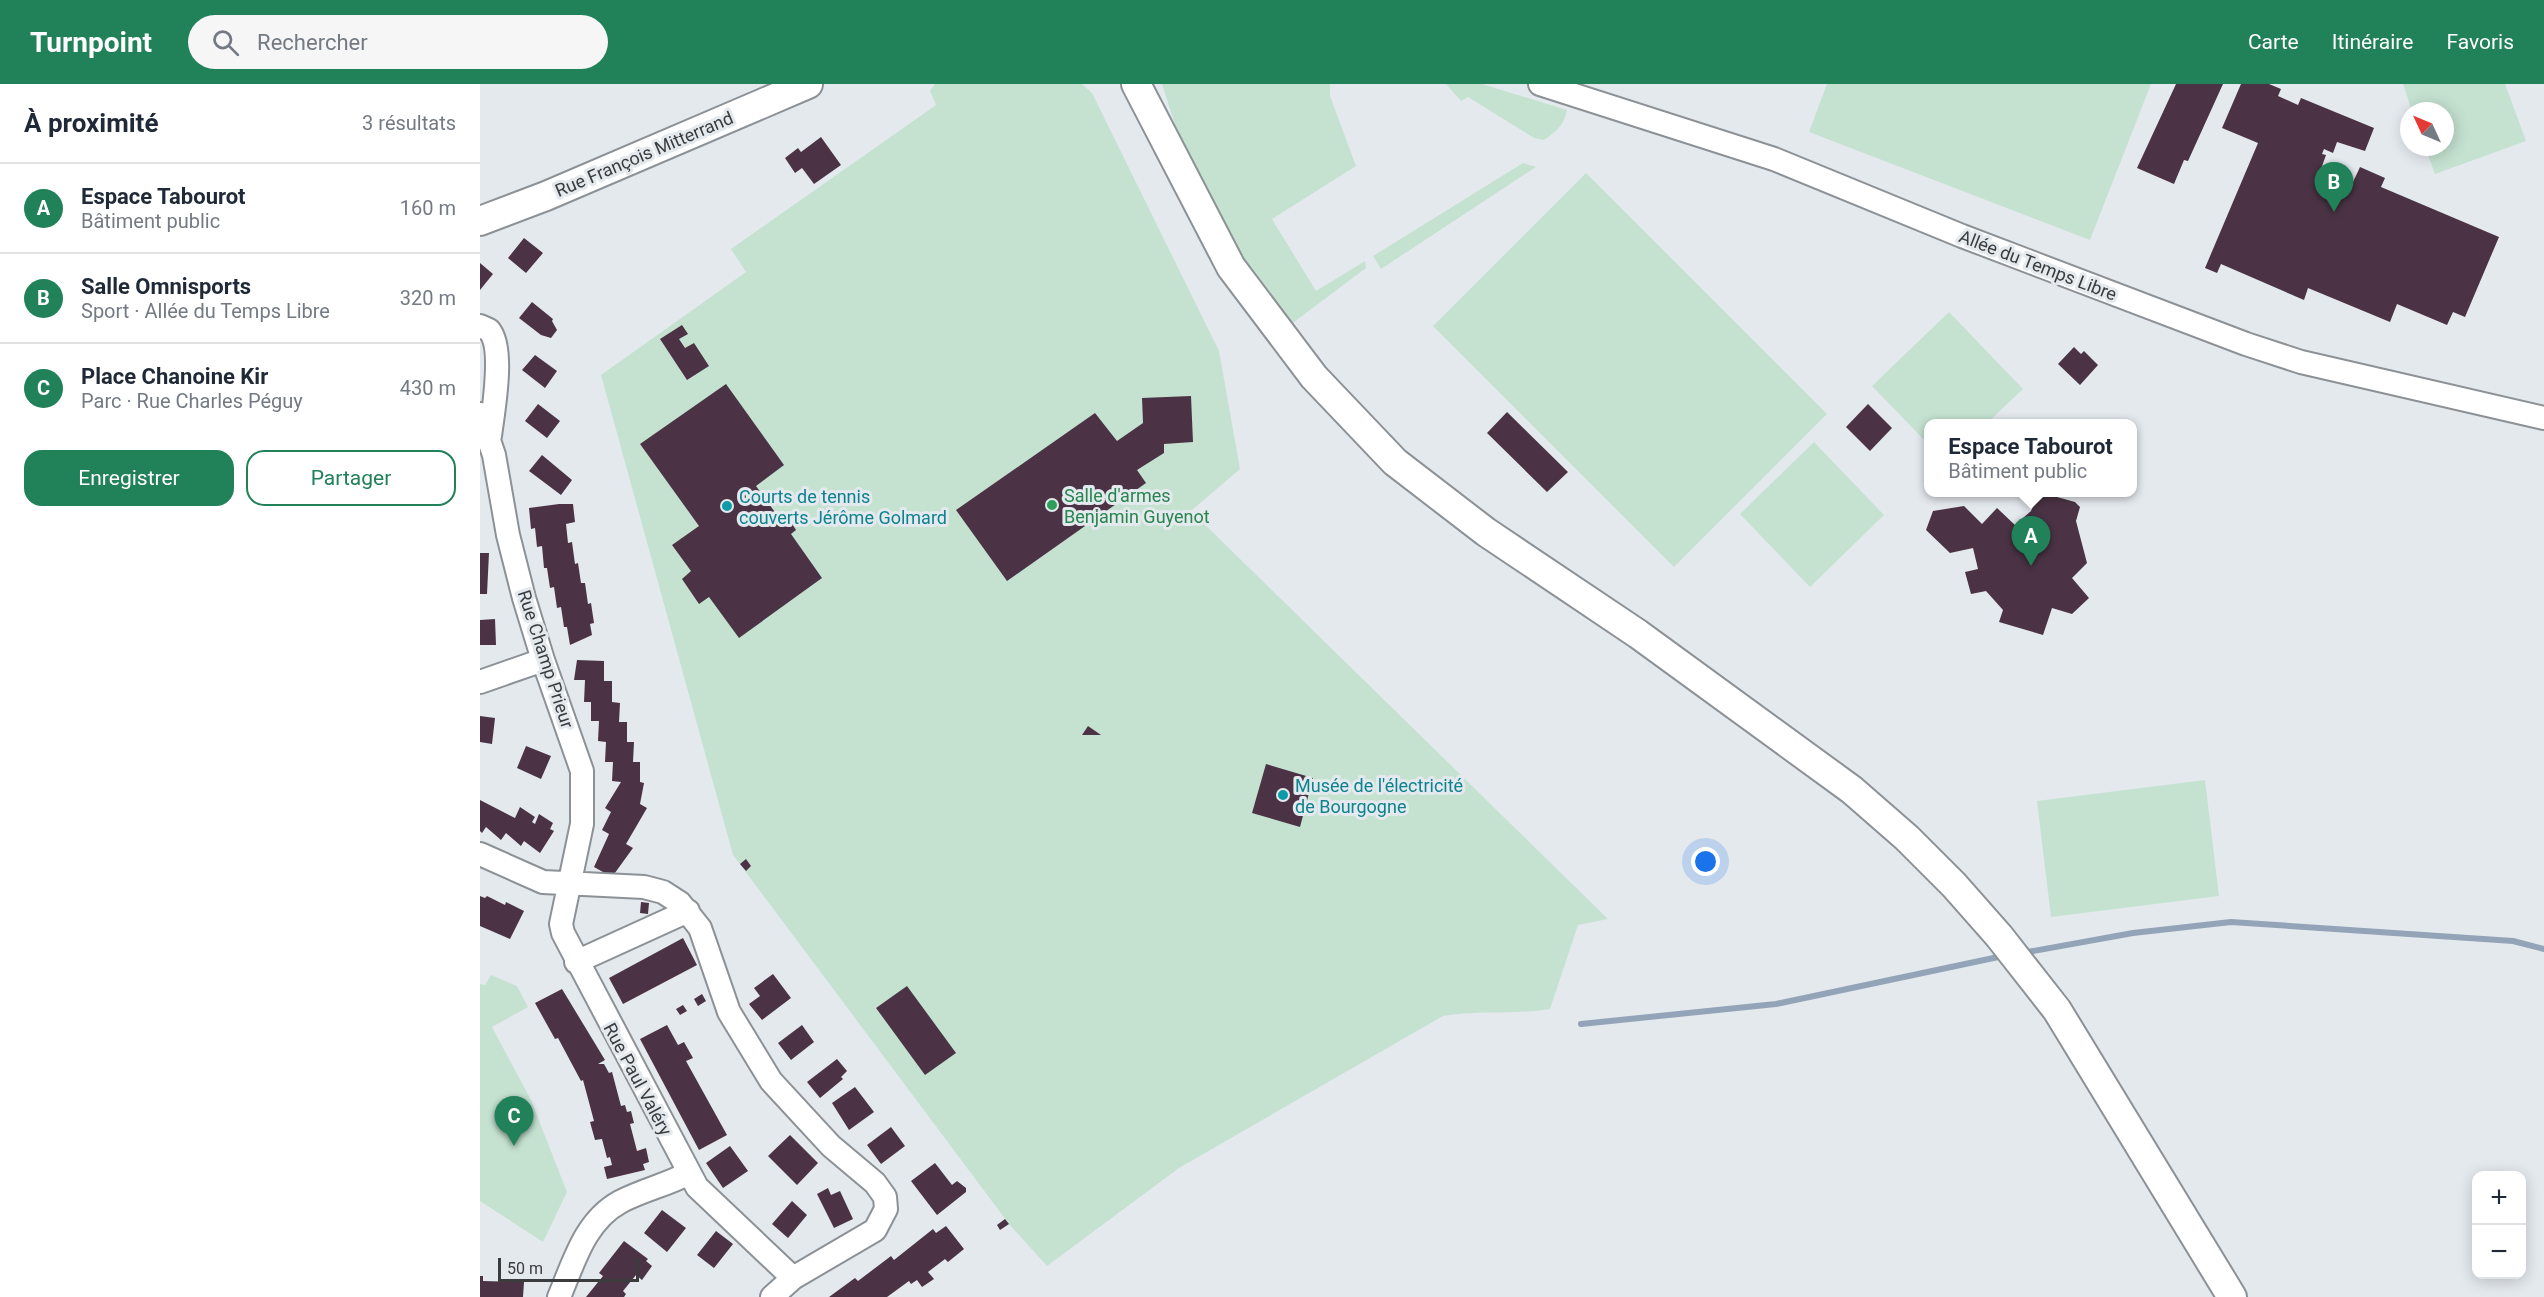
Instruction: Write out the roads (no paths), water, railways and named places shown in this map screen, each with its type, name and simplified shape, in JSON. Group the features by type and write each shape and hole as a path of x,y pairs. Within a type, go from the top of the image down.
{"street":[{"name":"Rue François Mitterrand","path":"480,221 546,196 808,84"},
{"path":"1136,84 1231,267 1295,353 1395,462 1486,532 1638,634 1852,790 1907,837 1999,936 2057,1010 2114,1099 2188,1229 2232,1297"},
{"name":"Allée du Temps Libre","path":"1540,84 1774,159 1962,236 2246,344 2301,362 2544,418"},
{"name":"Rue Champ Prieur","path":"480,326 489,330 496,343 495,394 490,438"},
{"name":"Rue Champ Prieur","path":"480,414 490,438 508,535 543,660 582,771 582,824 561,924 576,962"},
{"path":"480,682 543,660"},
{"path":"480,854 543,882 570,881 654,889 671,897 688,911 705,937 729,1012 771,1081 806,1122 875,1183 885,1197 884,1215 875,1230 793,1278 772,1297"},
{"path":"576,962 688,911"},
{"name":"Rue Paul Valéry","path":"576,962 697,1187 793,1278"},
{"path":"559,1297 584,1237 607,1210 622,1201 689,1173"}],"waterway":[{"path":"2022,953 2133,933 2231,922 2513,941 2544,949"},
{"path":"1581,1024 1776,1004 2003,956"}],"place":[{"name":"Salle Omnisports","path":"2334,212"},
{"name":"Salle d'armes Benjamin Guyenot","path":"1052,505"},
{"name":"Courts de tennis couverts Jérôme Golmard","path":"727,506"},
{"name":"Espace Tabourot","path":"2031,566"},
{"name":"Musée de l'électricité de Bourgogne","path":"1283,795"},
{"name":"Place Chanoine Kir","path":"514,1146"}]}
